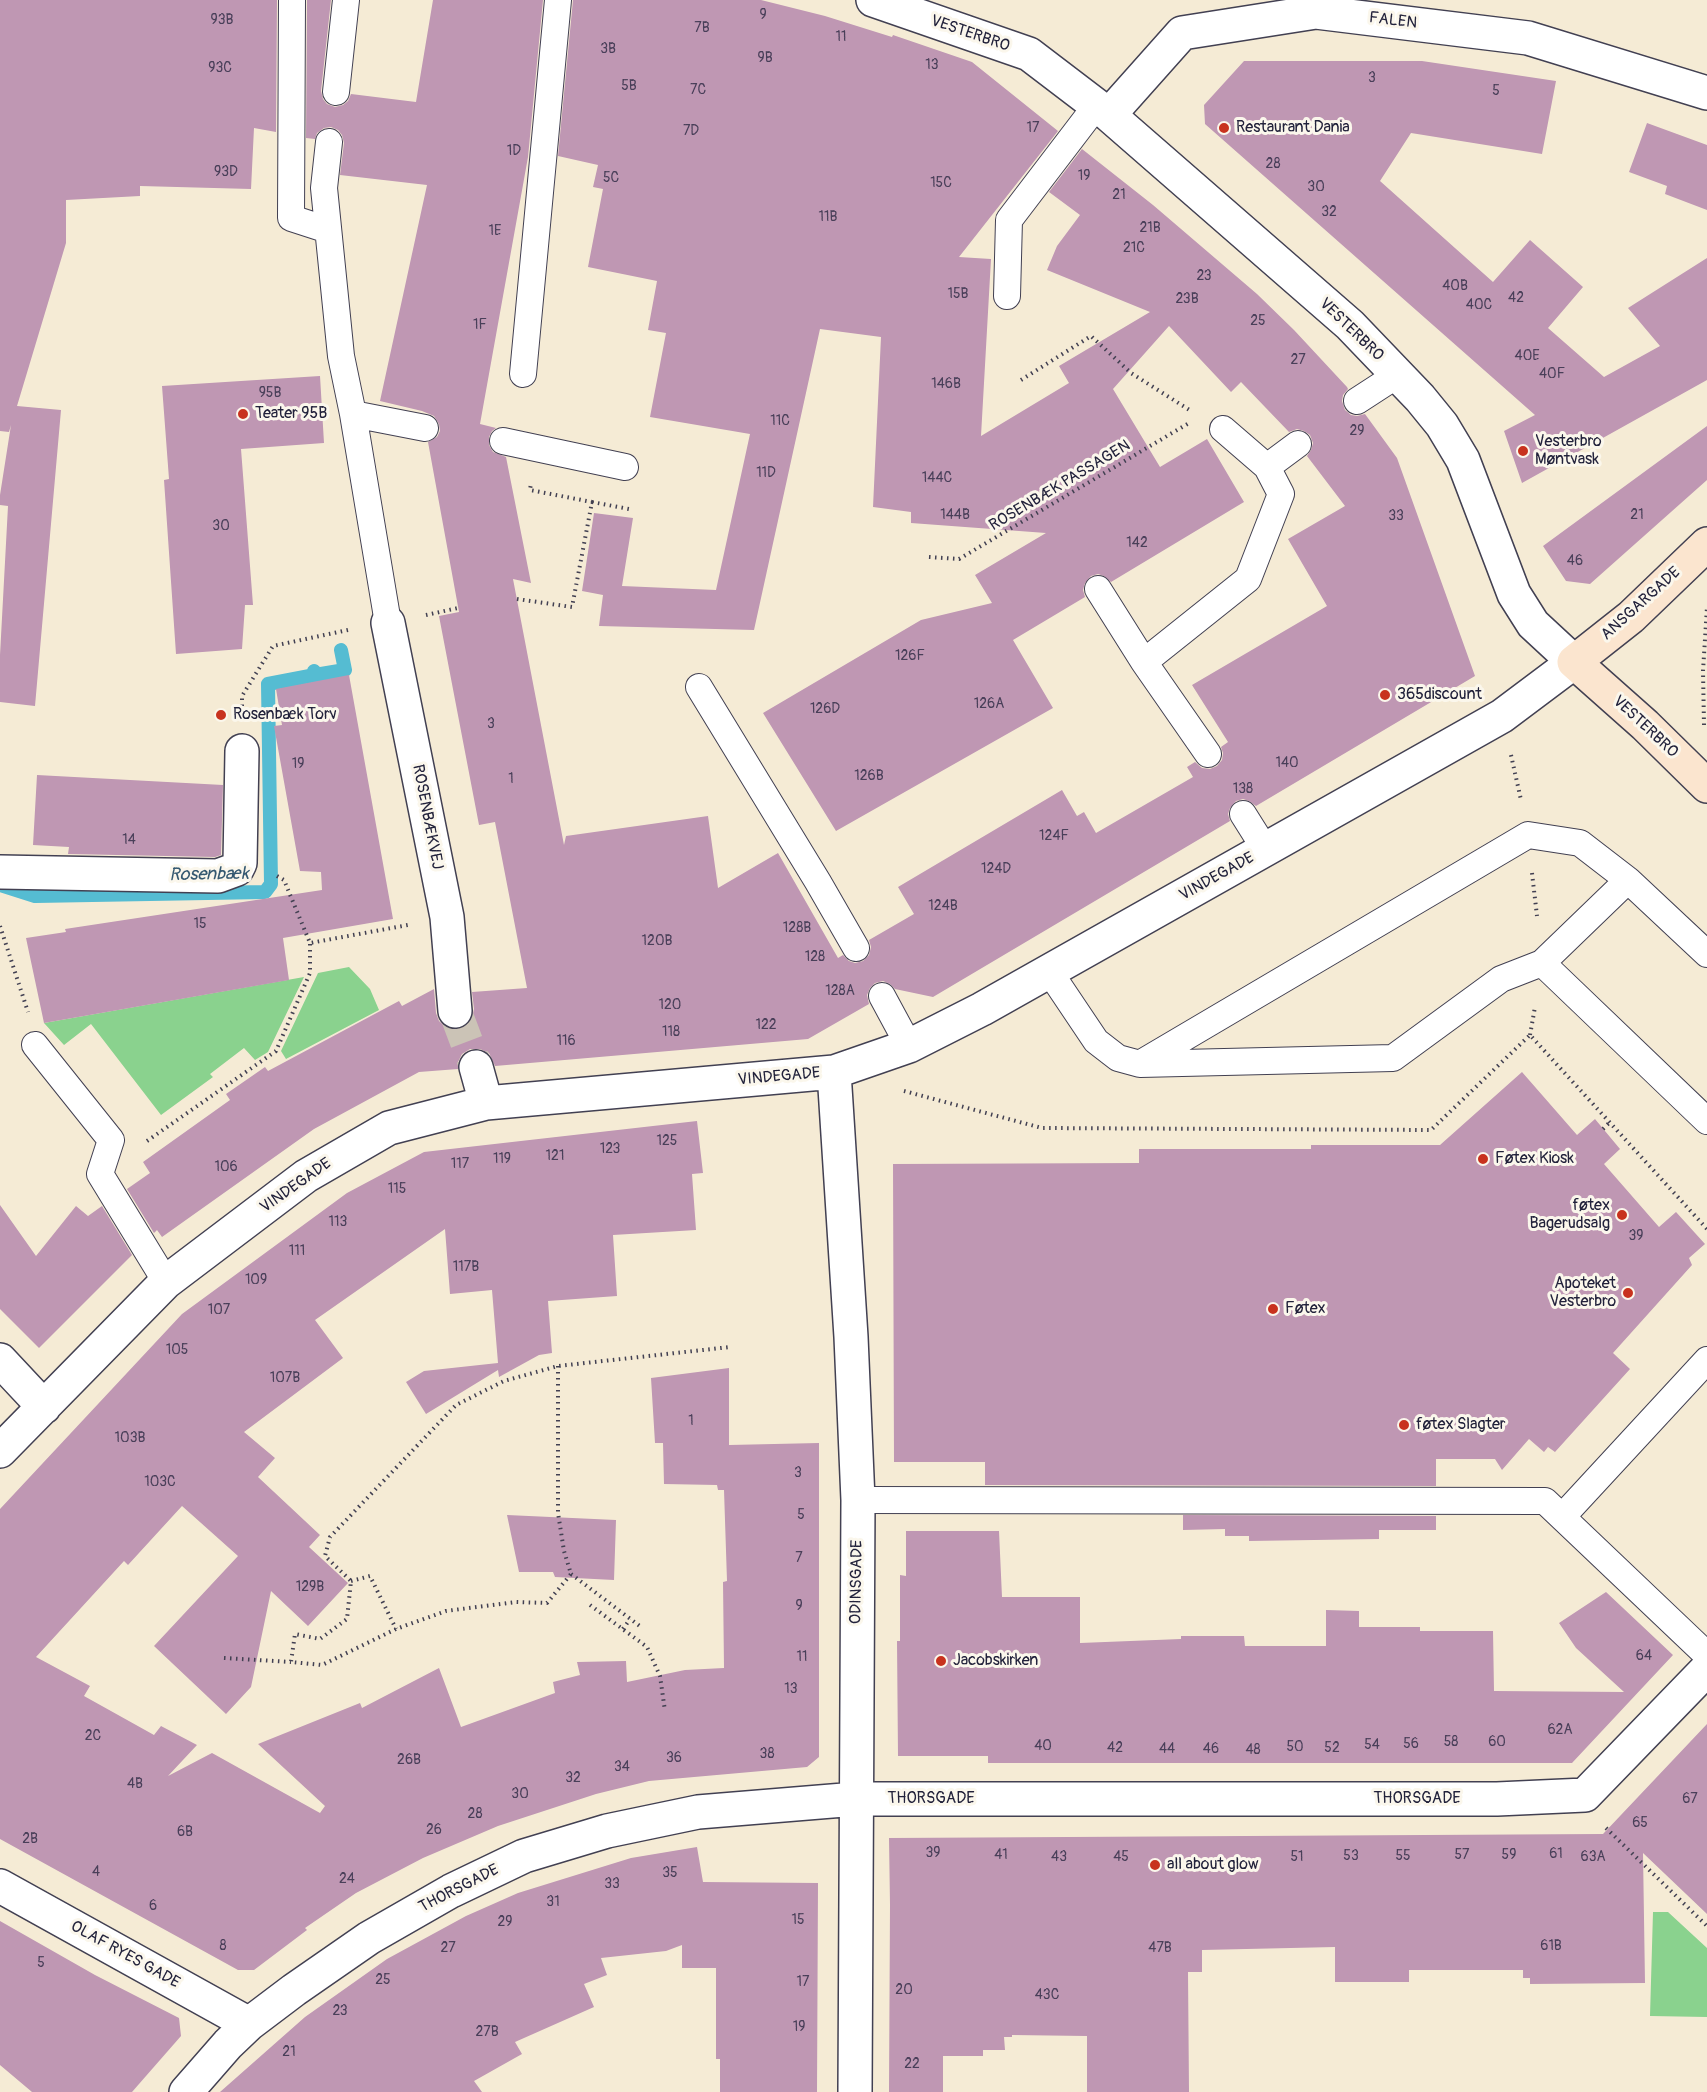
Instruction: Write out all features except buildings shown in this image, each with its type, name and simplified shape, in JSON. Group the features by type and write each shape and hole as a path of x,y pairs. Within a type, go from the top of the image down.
{"main road":[{"name":"ANSGARGADE","path":"1574,662 1631,617 1707,544"},
{"name":"VESTERBRO","path":"1574,662 1645,725 1705,784"}],"street":[{"name":"VESTERBRO","path":"873,0 1029,54 1102,110 1350,326 1443,425 1463,460 1514,594 1533,624 1574,662"},
{"name":"FALEN","path":"1102,110 1182,33 1316,12 1528,38 1707,93"},
{"name":"ROSENBÆKVEJ","path":"388,623 447,917 455,1011"},
{"name":"VINDEGADE","path":"0,1451 166,1282 306,1176 389,1128 486,1103 834,1072 909,1046 982,1009 1502,716 1574,662"},
{"path":"0,872 218,876 237,869 240,863 242,736"},
{"path":"476,1067 486,1103"},
{"name":"ODINSGADE","path":"834,1072 851,1337 858,1500 855,2092"},
{"path":"0,1360 44,1407"},
{"path":"1585,1796 1707,1669"},
{"name":"THORSGADE","path":"186,2092 228,2044 249,2024 369,1938 451,1891 524,1856 607,1832 698,1812 856,1799 1497,1799 1585,1796"},
{"name":"OLAF RYES GADE","path":"0,1886 249,2024"}],"lane":[{"path":"292,0 291,218 328,230"},
{"path":"523,374 558,0"},
{"path":"336,92 345,3"},
{"path":"1007,296 1009,220 1102,110"},
{"path":"329,142 324,188 341,356 388,623"},
{"path":"1357,401 1397,375"},
{"path":"353,414 425,428"},
{"path":"1144,662 1248,579 1281,494 1267,467 1223,429"},
{"path":"502,441 625,467"},
{"path":"1267,467 1298,444"},
{"path":"1098,589 1144,662 1208,754"},
{"path":"699,687 856,948"},
{"path":"1243,814 1265,849"},
{"path":"1140,1064 1528,836 1580,843 1628,880 1707,954"},
{"path":"1048,971 1096,1041 1118,1058 1140,1064 1393,1058 1501,979 1542,963 1628,880"},
{"path":"1542,963 1707,1121"},
{"path":"882,996 909,1046"},
{"path":"35,1045 111,1140 100,1174 166,1282"},
{"path":"1562,1516 1707,1360"},
{"path":"858,1500 1545,1501 1707,1655"}],"path":[{"path":"1021,380 1091,336 1131,373 1223,429"},
{"name":"ROSENBÆK PASSAGEN","path":"929,557 959,560 1200,417"},
{"path":"537,448 530,490 629,509"},
{"path":"518,599 572,607 592,502"},
{"path":"1705,784 1703,671 1707,607"},
{"path":"242,736 242,696 273,646 353,629"},
{"path":"100,1174 276,1051 310,973 310,943 284,880 271,873 240,863"},
{"path":"310,943 447,917"},
{"path":"0,926 27,1008"},
{"path":"903,1091 1042,1128 1431,1130 1530,1035 1707,1228"},
{"path":"1603,1128 1609,1123"},
{"path":"351,1581 325,1556 330,1537 456,1405 504,1381 558,1366 730,1347"},
{"path":"558,1366 558,1513 564,1551 572,1574 641,1627"},
{"path":"224,1658 322,1665 396,1629 446,1611 516,1602 547,1603 572,1574"},
{"path":"351,1581 370,1576 396,1629"},
{"path":"291,1662 295,1634 320,1640 347,1619 351,1581"},
{"path":"590,1605 647,1647 660,1676 665,1711"},
{"path":"623,1629 630,1619"},
{"path":"1585,1796 1604,1826 1707,1926"}],"green space":[{"path":"349,967 370,989 379,1010 286,1059 281,1051 318,973"},
{"path":"304,977 268,1052 255,1060 244,1048 210,1074 213,1077 161,1115 91,1024 64,1045 44,1023"},
{"path":"1653,1912 1668,1912 1707,1948 1707,2017 1650,2016"}],"waterway":[{"path":"315,675 345,670 341,650"},
{"name":"Rosenbæk","path":"0,885 35,896 265,892 271,884 268,684 315,675 314,671"}],"tunnel":[{"path":"455,1011 476,1067"}],"place":[{"name":"Restaurant Dania","path":"1224,128"},
{"name":"Teater 95B","path":"243,414"},
{"name":"Vesterbro Møntvask","path":"1523,451"},
{"name":"365discount","path":"1385,695"},
{"name":"Rosenbæk Torv","path":"221,715"},
{"name":"Føtex Kiosk","path":"1483,1159"},
{"name":"føtex Bagerudsalg","path":"1622,1215"},
{"name":"Apoteket Vesterbro","path":"1628,1293"},
{"name":"Føtex","path":"1273,1309"},
{"name":"føtex Slagter","path":"1404,1425"},
{"name":"Jacobskirken","path":"941,1661"},
{"name":"all about glow","path":"1155,1865"}]}
